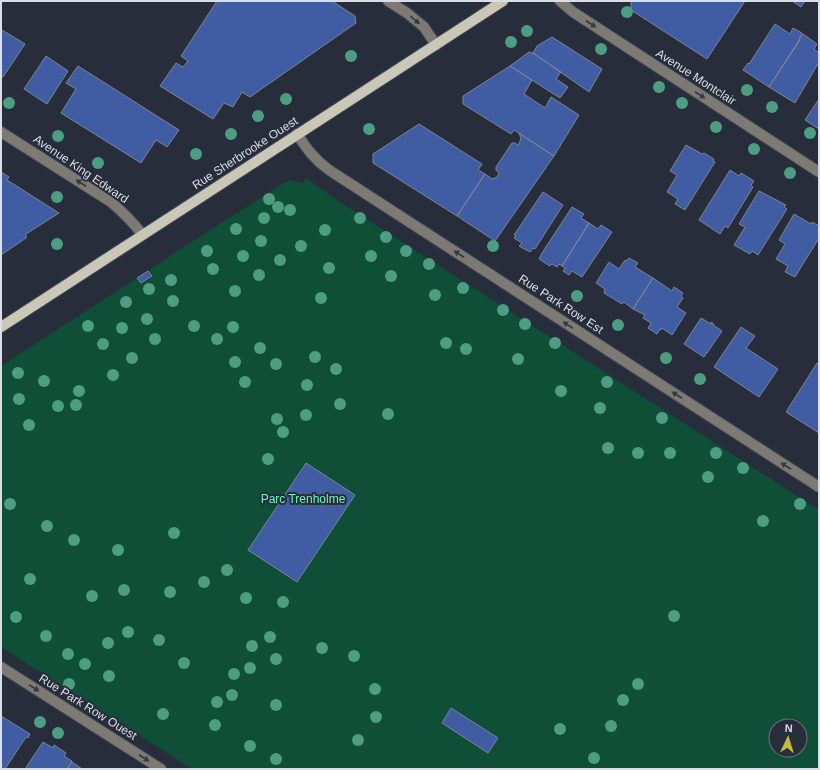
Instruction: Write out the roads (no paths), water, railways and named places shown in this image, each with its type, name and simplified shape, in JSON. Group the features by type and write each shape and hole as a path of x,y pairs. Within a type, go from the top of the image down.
{"main road":[{"name":"Rue Sherbrooke Ouest","path":"1,326 503,1"}],"street":[{"path":"388,1 407,13 424,27 436,45"},
{"name":"Avenue Montclair","path":"560,1 573,12 819,172"},
{"name":"Avenue King Edward","path":"1,132 111,202 132,220 142,234"},
{"name":"Rue Park Row Est","path":"297,134 308,151 329,170 819,487"},
{"name":"Rue Park Row Ouest","path":"1,667 161,769"}],"park label":[{"name":"Parc Trenholme","path":"303,499"}]}
